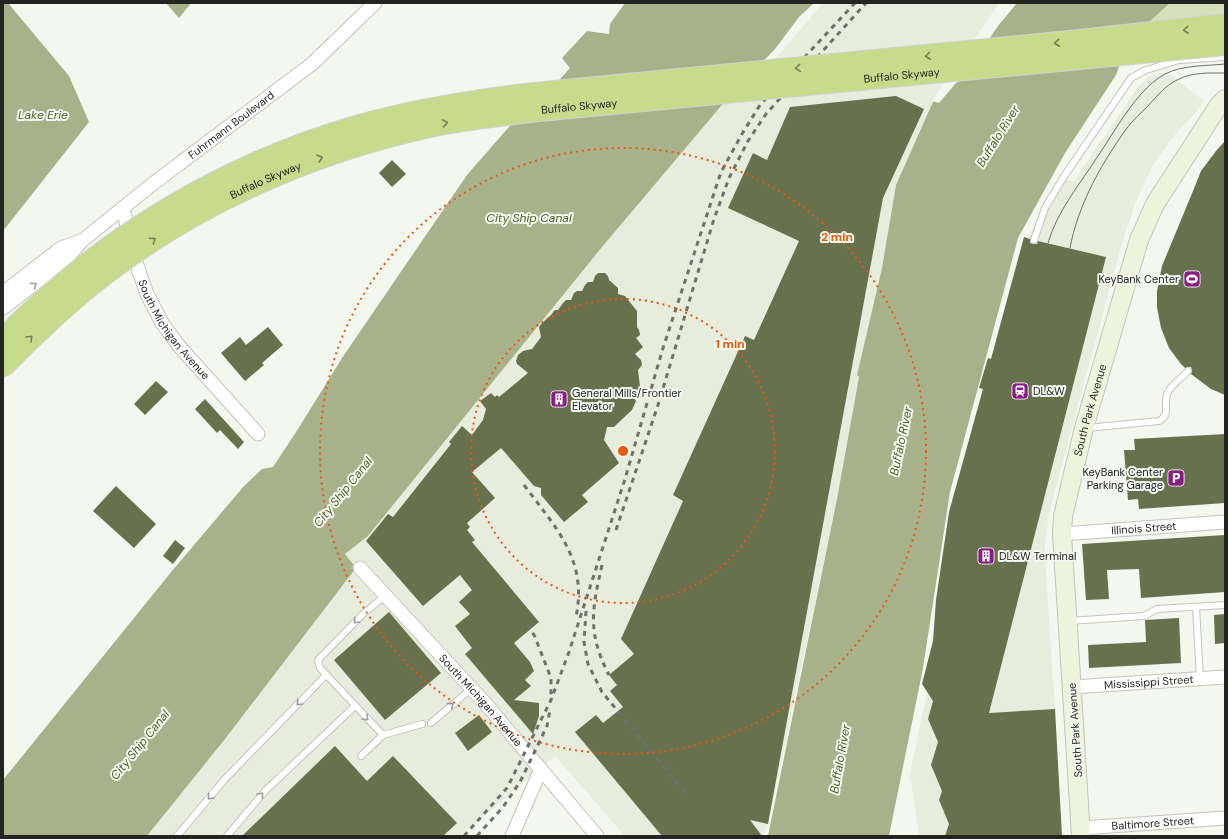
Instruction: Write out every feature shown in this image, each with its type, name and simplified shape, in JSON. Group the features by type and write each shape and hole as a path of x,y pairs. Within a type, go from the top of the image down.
{"highway":[{"name":"Buffalo Skyway","path":"3,340 39,304 68,279 120,241 176,204 232,175 307,143 355,127 401,115 449,105 524,95 1040,45 1225,25"},
{"name":"Buffalo Skyway","path":"3,366 31,337 90,285 161,234 203,210 241,191 303,164 355,146 397,134 440,124 539,110 1225,44"}],"street":[{"name":"Fuhrmann Boulevard","path":"3,308 65,260 83,240 123,208 313,63 375,3"},
{"name":"South Park Avenue","path":"1081,832 1062,534 1063,516 1084,428 1139,240 1155,204 1222,102"},
{"name":"South Michigan Avenue","path":"123,208 134,257 147,294 162,323 179,346 258,434"},
{"name":"Fuhrmann Boulevard","path":"3,293 61,248 83,240"},
{"name":"Illinois Street","path":"1062,534 1225,522"},
{"name":"South Michigan Avenue","path":"360,568 472,688 597,836"},
{"name":"Mississippi Street","path":"1072,687 1225,677"},
{"path":"512,836 541,769"},
{"name":"Baltimore Street","path":"1081,832 1225,818"}],"lane":[{"path":"1034,240 1045,208 1059,184 1131,78 1146,70 1179,60 1225,58"},
{"path":"1084,428 1159,421 1163,419 1165,415 1166,396 1168,391 1188,371"},
{"path":"384,735 326,675 320,668 318,660 364,613 386,596"},
{"path":"1068,621 1144,616 1157,609 1225,605"},
{"path":"1196,607 1200,679"},
{"path":"177,836 225,779 326,675"},
{"path":"431,723 472,688"},
{"path":"227,836 265,791 355,706"},
{"path":"361,756 384,735 422,724"}],"shaded area":[{"path":"821,3 1001,3 896,185 882,268 857,375 859,377 837,499 768,824 763,834 760,836 625,836 555,756 460,836 147,836 225,739 356,569 345,554 368,536 602,247 728,98 734,104"},
{"path":"1170,3 1225,3 1225,23 1146,25"},
{"path":"1166,72 1204,101 1198,110 1178,131 1152,167 1135,204 1121,246 1049,513 1045,545 1045,561 1055,709 996,713 989,715 1105,257 1028,238 1043,209 1063,178 1073,182 1138,87 1150,76"},
{"path":"927,693 933,701 928,719 938,742 931,765 942,791 939,800 949,824 945,836 919,836 911,780 909,778"}],"water":[{"name":"Lake Erie","path":"3,3 8,3 69,76 89,122 3,231"},
{"path":"166,3 191,3 179,18"},
{"name":"City Ship Canal","path":"625,3 821,3 735,104 727,99 602,247 368,536 345,554 356,568 225,739 147,836 3,836 3,780 172,571 244,486 262,469 273,467 342,358 467,175 515,120 543,98 570,68 562,58 587,31 609,34 610,24"},
{"name":"Buffalo River","path":"1001,3 1170,3 1128,40 1116,75 1065,153 1018,238 950,492 923,668 889,836 768,836 837,499 859,377 857,375 882,268 896,185 933,102"}],"pier":[{"path":"814,3 823,3 736,105 728,98 775,49 799,17"},
{"path":"999,3 1017,3 998,26 962,79 956,83 939,103 932,101"}],"building":[{"path":"896,96 924,109 883,198 768,824 750,820 762,836 662,836 575,732 596,715 603,723 623,707 610,691 617,685 609,675 634,654 621,639 683,501 673,495 745,336 754,340 799,241 728,208 753,153 767,160 790,107"},
{"name":"KeyBank Center","path":"1225,141 1225,395 1211,389 1191,374 1191,367 1185,368 1169,348 1161,328 1157,307 1157,291 1162,266 1201,171"},
{"path":"392,160 406,174 392,187 379,173"},
{"name":"DL&W Terminal","path":"1024,237 1030,239 1030,243 1033,244 1037,244 1038,241 1106,257 989,713 1055,709 1062,836 945,836 949,824 939,800 942,791 931,765 938,742 928,719 933,701 922,684 933,641 936,600 949,512 983,389 979,388 988,358 991,359"},
{"path":"598,273 605,273 609,280 618,288 618,294 625,296 637,311 637,327 640,335 636,338 643,347 635,354 641,360 642,365 638,370 640,387 633,396 636,401 632,410 614,427 607,427 604,440 619,463 582,495 588,502 564,522 541,495 541,488 534,486 501,448 472,472 495,498 467,523 470,527 467,530 475,540 472,542 539,622 514,643 530,662 534,671 525,680 531,686 514,700 539,703 539,716 533,734 465,654 472,648 455,626 470,614 459,602 472,590 460,575 423,606 366,541 388,514 393,517 451,444 449,442 462,426 472,435 483,420 486,409 480,401 491,393 495,397 497,395 499,397 528,373 517,364 516,361 518,355 523,351 532,349 541,337 539,327 542,323 555,310 558,310 566,300 571,300 574,293 577,291 582,291 588,282 593,282"},
{"path":"268,327 283,345 262,363 264,365 245,381 221,353 240,337 246,345"},
{"path":"156,381 168,392 145,415 134,404"},
{"path":"205,399 244,442 238,449 220,430 217,433 195,409"},
{"name":"KeyBank Center Parking Garage","path":"1225,434 1225,503 1139,509 1138,499 1128,500 1124,450 1135,450 1134,439"},
{"path":"116,486 156,524 134,548 93,511"},
{"path":"1225,535 1225,592 1141,598 1139,569 1107,570 1109,599 1086,600 1082,544"},
{"path":"175,540 185,548 173,564 163,556"},
{"path":"389,612 441,673 385,720 334,660"},
{"path":"1225,614 1225,643 1215,644 1214,615"},
{"path":"1179,618 1181,663 1089,668 1088,645 1146,642 1145,620"},
{"path":"479,715 492,732 468,751 455,733"},
{"path":"335,746 367,781 393,756 457,823 443,836 242,836"}],"tram line":[{"path":"1048,243 1057,220 1070,198 1124,116 1147,88 1158,78 1172,71 1186,67 1225,64"},
{"path":"1070,248 1079,216 1092,185 1108,156 1132,122 1161,92 1177,80 1195,74 1225,73"}],"railway":[{"path":"464,836 507,788 551,700 569,652 625,479 663,348 721,172 760,105 855,3"},
{"path":"616,530 658,405 714,219 729,178 748,141 766,114 866,3"},
{"path":"524,485 557,530 573,561 577,578 578,596 576,617"},
{"path":"602,565 594,608 594,633 597,646 609,675"},
{"path":"586,611 584,642 588,664 602,692 687,795"},
{"path":"528,624 535,637 551,678 551,696"},
{"path":"477,836 503,807 520,782 547,726 550,710"}],"place":[{"name":"KeyBank Center","path":"1192,279"},
{"name":"DL&W","path":"1020,391"},
{"name":"General Mills/Frontier Elevator","path":"559,399"},
{"name":"KeyBank Center Parking Garage","path":"1176,478"},
{"name":"DL&W Terminal","path":"986,556"}]}
